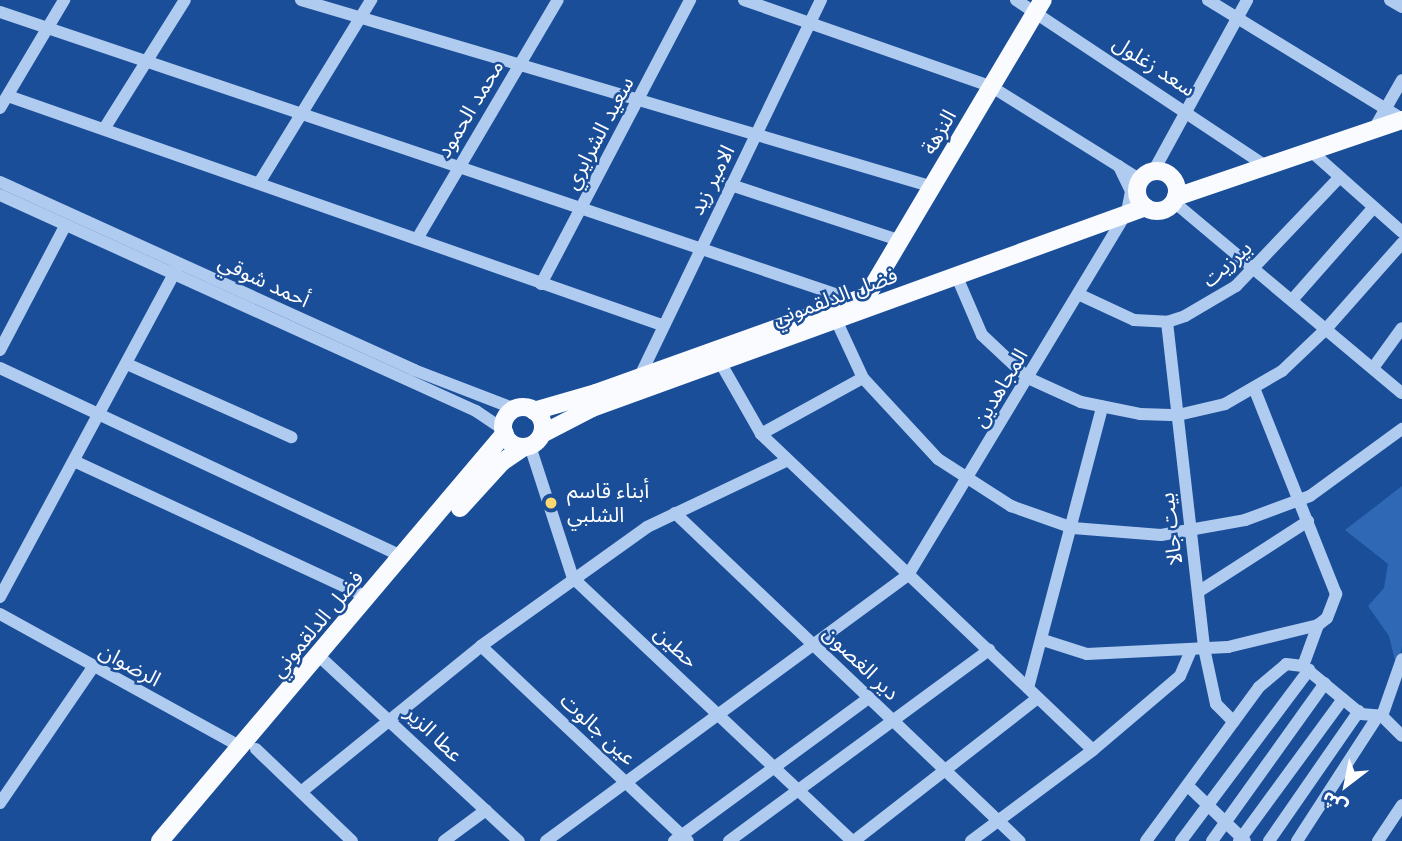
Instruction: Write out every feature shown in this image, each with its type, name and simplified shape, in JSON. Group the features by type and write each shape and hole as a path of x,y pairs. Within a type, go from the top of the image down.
{"main road":[{"name":"النزهة","path":"875,286 1039,7"},
{"path":"1175,200 1172,178 1147,176 1137,191 1146,207 1164,210 1175,200 1402,120"},
{"name":"فضل الدلقموني","path":"176,841 324,660 497,466 532,442 572,416 1123,219 1146,207"},
{"path":"534,411 542,421 532,442 514,445 504,432 508,415 515,409 534,411 639,378 856,301 875,286 878,300 891,302"},
{"name":"فضل الدلقموني","path":"324,660 369,598 504,432"},
{"name":"فضل الدلقموني","path":"160,841 249,749"}],"street":[{"path":"0,107 64,0"},
{"path":"104,129 185,0"},
{"path":"301,0 933,187"},
{"path":"259,183 371,0"},
{"name":"محمد الحمود","path":"416,239 558,0"},
{"name":"سعيد الشرايري","path":"541,284 690,0"},
{"path":"744,0 992,87 1119,166 1147,176 1247,0"},
{"name":"الامير زيد","path":"639,378 662,325 821,0"},
{"name":"سعد زغلول","path":"1016,0 1039,7 1269,168"},
{"path":"1208,0 1402,120"},
{"path":"1390,0 1402,7"},
{"path":"0,12 460,164 856,301"},
{"path":"1374,130 1402,80"},
{"path":"8,96 662,325"},
{"path":"1313,153 1402,232"},
{"path":"1119,166 1131,191 1123,219"},
{"name":"بيرزيت","path":"1167,323 1221,298 1254,268 1339,178"},
{"name":"أحمد شوقي","path":"0,182 476,411 504,432"},
{"path":"732,184 901,241"},
{"name":"أحمد شوقي","path":"0,195 65,226 515,409"},
{"path":"1175,200 1402,393"},
{"path":"1292,300 1373,208"},
{"name":"المجاهدين","path":"908,575 1123,219"},
{"path":"0,350 65,226"},
{"path":"1092,230 1099,245 1098,258"},
{"path":"957,277 982,335 1028,378 1070,399 1102,407 1178,415 1217,407 1255,390 1326,330 1402,243"},
{"path":"0,597 176,269"},
{"path":"1077,294 1123,318 1167,323"},
{"path":"837,322 863,378 911,434 967,481 1028,514 1073,528 1134,536 1190,533 1300,501 1402,429"},
{"name":"بيت جالا","path":"1167,323 1198,592 1197,649 1216,704 1234,722"},
{"path":"1373,368 1402,328"},
{"path":"720,362 761,434 1093,750"},
{"path":"127,363 291,437"},
{"path":"0,368 404,556"},
{"path":"761,434 863,378"},
{"path":"1181,841 1306,668 1318,625 1333,609 1336,594 1255,390"},
{"path":"1028,688 1073,528 1102,407"},
{"name":"حطين","path":"532,442 573,578 853,841"},
{"path":"301,792 481,646 647,527 788,460"},
{"path":"74,461 369,598"},
{"name":"دير الغصون","path":"675,513 1020,841"},
{"path":"1198,592 1308,522"},
{"path":"547,841 908,575"},
{"name":"الرضوان","path":"0,614 93,667 249,749 301,792 352,841"},
{"path":"1043,640 1087,654 1197,649 1254,643 1318,625"},
{"name":"عين جالوت","path":"481,646 627,783 681,839"},
{"path":"971,841 1093,750 1180,676 1197,649"},
{"path":"729,841 989,650"},
{"path":"1297,841 1380,716 1402,659"},
{"name":"عطا الزير","path":"324,660 390,718 519,841"},
{"path":"1146,841 1276,669 1293,662 1306,668 1359,711 1380,716 1402,736"},
{"path":"0,803 93,667"},
{"path":"1212,841 1325,683"},
{"path":"681,839 869,698"},
{"path":"853,841 947,771 1038,698"},
{"path":"1188,786 1242,840 1343,699"},
{"path":"1269,841 1359,711"},
{"path":"1378,841 1402,805"},
{"path":"444,841 486,810"}],"shaded area":[{"path":"1402,486 1402,647 1397,669 1389,636 1368,606 1384,588 1388,564 1345,530"}],"place":[{"name":"أبناء قاسم الشلبي","path":"551,503"}]}
